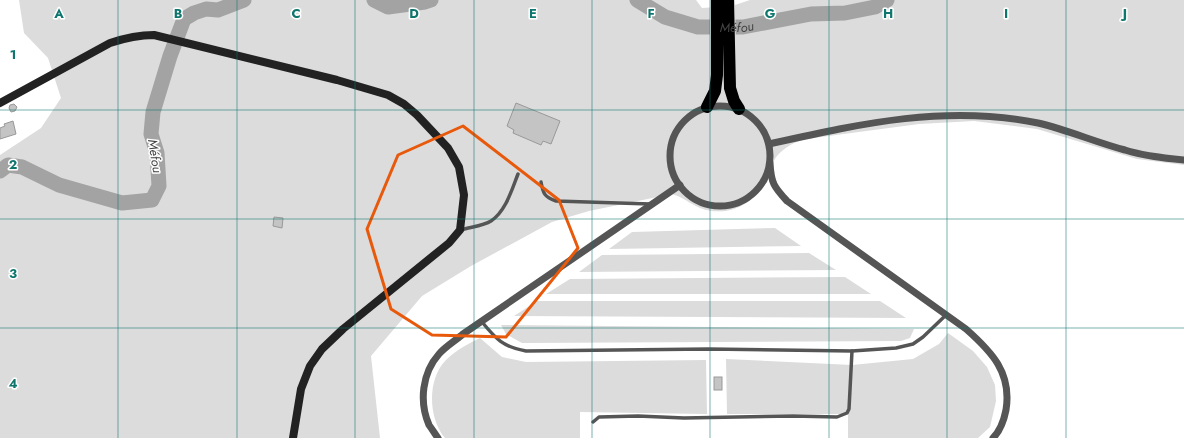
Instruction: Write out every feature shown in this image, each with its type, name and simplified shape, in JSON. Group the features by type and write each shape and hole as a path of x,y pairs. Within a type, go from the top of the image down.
{"highway":[{"path":"717,0 723,75 739,109"},
{"path":"707,107 723,75 728,0"}],"main road":[{"path":"0,103 110,43 133,36 154,35 338,80 388,95 404,104 417,114 448,148 459,167 464,195 460,230 449,243 343,328 322,349 310,366 301,389 293,438"}],"street":[{"path":"770,163 768,172 760,187 747,199 730,205 718,206 704,204 689,195 675,177 670,163 671,148 675,134 683,122 694,113 707,107 723,105 748,113 758,123 766,135 769,144 771,178 776,188 787,201 966,329 988,349 1002,371 1008,396 1004,417 997,434 993,438"},
{"path":"769,144 848,126 902,118 949,115 993,116 1038,123 1124,150 1150,156 1184,160"},
{"path":"438,438 430,426 426,415 423,389 426,375 438,354 447,346 680,185"}],"lane":[{"path":"460,230 487,223 500,213 518,174"},
{"path":"541,182 543,191 548,199 556,201 652,204"},
{"path":"482,322 495,338 504,344 514,349 526,351 709,349 852,351 896,348 913,344 923,337 946,315"},
{"path":"593,422 599,417 610,416 684,418 800,416 837,417 847,413 849,409 852,351"}],"highlighted area":[{"path":"463,126 559,200 578,248 506,337 432,335 391,309 367,229 398,155"}],"shaded area":[{"path":"19,0 696,0 702,8 732,6 750,0 1184,0 1184,165 1137,159 1037,129 974,121 919,124 806,139 790,145 780,153 760,190 754,197 739,207 722,211 705,210 672,194 589,211 552,222 471,266 422,296 371,356 380,438 0,438 0,155 41,128 61,98 48,58 24,33"},
{"path":"775,228 801,246 609,249 632,232"},
{"path":"809,253 836,270 579,272 602,255"},
{"path":"845,277 871,294 546,294 570,279"},
{"path":"537,301 880,301 906,318 514,316"},
{"path":"501,325 914,329 910,338 901,341 522,343 506,334"},
{"path":"948,333 973,351 987,367 995,385 996,401 990,427 978,438 848,438 848,414 727,414 726,359 852,365 913,359 939,344"},
{"path":"480,338 502,357 526,362 706,360 707,414 580,412 580,438 445,438 439,430 433,410 432,399 435,377 450,356"}],"building":[{"path":"516,103 560,121 551,144 543,141 541,145 513,133 514,130 507,126"},
{"path":"14,104 17,107 15,111 11,112 9,108 10,105"},
{"path":"13,121 16,134 0,139 0,128 5,126 4,124"},
{"path":"274,217 283,218 282,228 273,226"},
{"path":"714,377 722,377 722,390 714,390"}],"waterway":[{"name":"Méfou","path":"0,171 8,165 22,167 59,185 122,203 152,200 159,186 157,153 151,134 153,112 170,56 184,19 194,13 206,9 218,10 244,0"},
{"name":"Méfou","path":"374,0 388,7 431,0"},
{"name":"Méfou","path":"637,0 665,17 698,27 743,27 811,14 845,13 875,7 887,0"}]}
